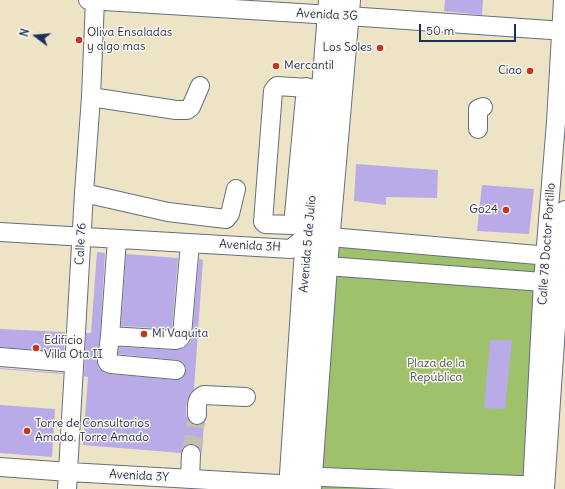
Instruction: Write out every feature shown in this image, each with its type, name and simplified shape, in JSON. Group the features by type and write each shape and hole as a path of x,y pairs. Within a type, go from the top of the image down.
{"main road":[{"name":"Avenida 5 de Julio","path":"295,484 316,265 309,240 315,88 339,8"},
{"name":"Avenida 5 de Julio","path":"309,240 339,8"}],"street":[{"name":"Avenida 3G","path":"88,0 339,8 564,31"},
{"name":"Calle 76","path":"68,481 81,236 91,97 95,0"},
{"name":"Calle 78 Doctor Portillo","path":"541,488 556,281 564,0"},
{"path":"91,97 176,110 186,110 191,107 200,86"},
{"path":"277,86 315,88 293,225 265,224 263,222 275,88 277,86"},
{"path":"478,130 478,109 483,107"},
{"path":"84,193 168,212 226,219 230,214 236,189"},
{"name":"Calle 78 Doctor Portillo","path":"557,258 565,210"},
{"name":"Avenida 3H","path":"0,232 190,243 309,240 557,258"},
{"path":"117,239 107,361 111,364 176,370"},
{"path":"309,240 316,265 556,281"},
{"path":"110,336 179,339 182,335 190,243"},
{"path":"0,357 74,363"},
{"path":"197,415 197,401 204,395 246,397"},
{"path":"190,478 191,454"},
{"name":"Avenida 3Y","path":"0,467 68,481 190,478 295,484 541,488"}],"green space":[{"name":"Plaza de la República","path":"339,234 552,254 537,489 320,489"}],"building":[{"path":"445,0 483,0 482,15 444,11"},
{"path":"356,164 438,170 437,198 386,197 386,205 354,201"},
{"name":"Go24","path":"482,185 534,189 529,234 477,231"},
{"path":"97,252 105,253 97,360 99,368 104,373 110,374 175,380 181,379 186,371 185,365 182,361 118,354 119,347 175,350 182,349 191,341 199,259 203,260 194,389 189,396 186,406 186,415 192,424 198,425 204,422 202,454 197,445 192,444 186,445 182,448 181,453 83,445 88,377 84,376 86,333 91,333"},
{"path":"126,254 178,258 172,329 121,326"},
{"path":"0,329 65,332 64,352 0,347"},
{"path":"490,340 512,340 505,409 484,408"},
{"path":"0,369 63,373 63,374"},
{"name":"Torre de Consultorios Amado. Torre Amado","path":"0,405 55,409 52,457 0,453"}],"tunnel":[{"path":"191,454 197,415"}],"place":[{"name":"Oliva Ensaladas y algo mas","path":"79,40"},
{"name":"Los Soles","path":"380,48"},
{"name":"Mercantil","path":"276,66"},
{"name":"Ciao","path":"530,71"},
{"name":"Go24","path":"506,210"},
{"name":"Mi Vaquita","path":"144,334"},
{"name":"Edificio Villa Ota II","path":"36,348"},
{"name":"Torre de Consultorios Amado. Torre Amado","path":"27,431"}]}
